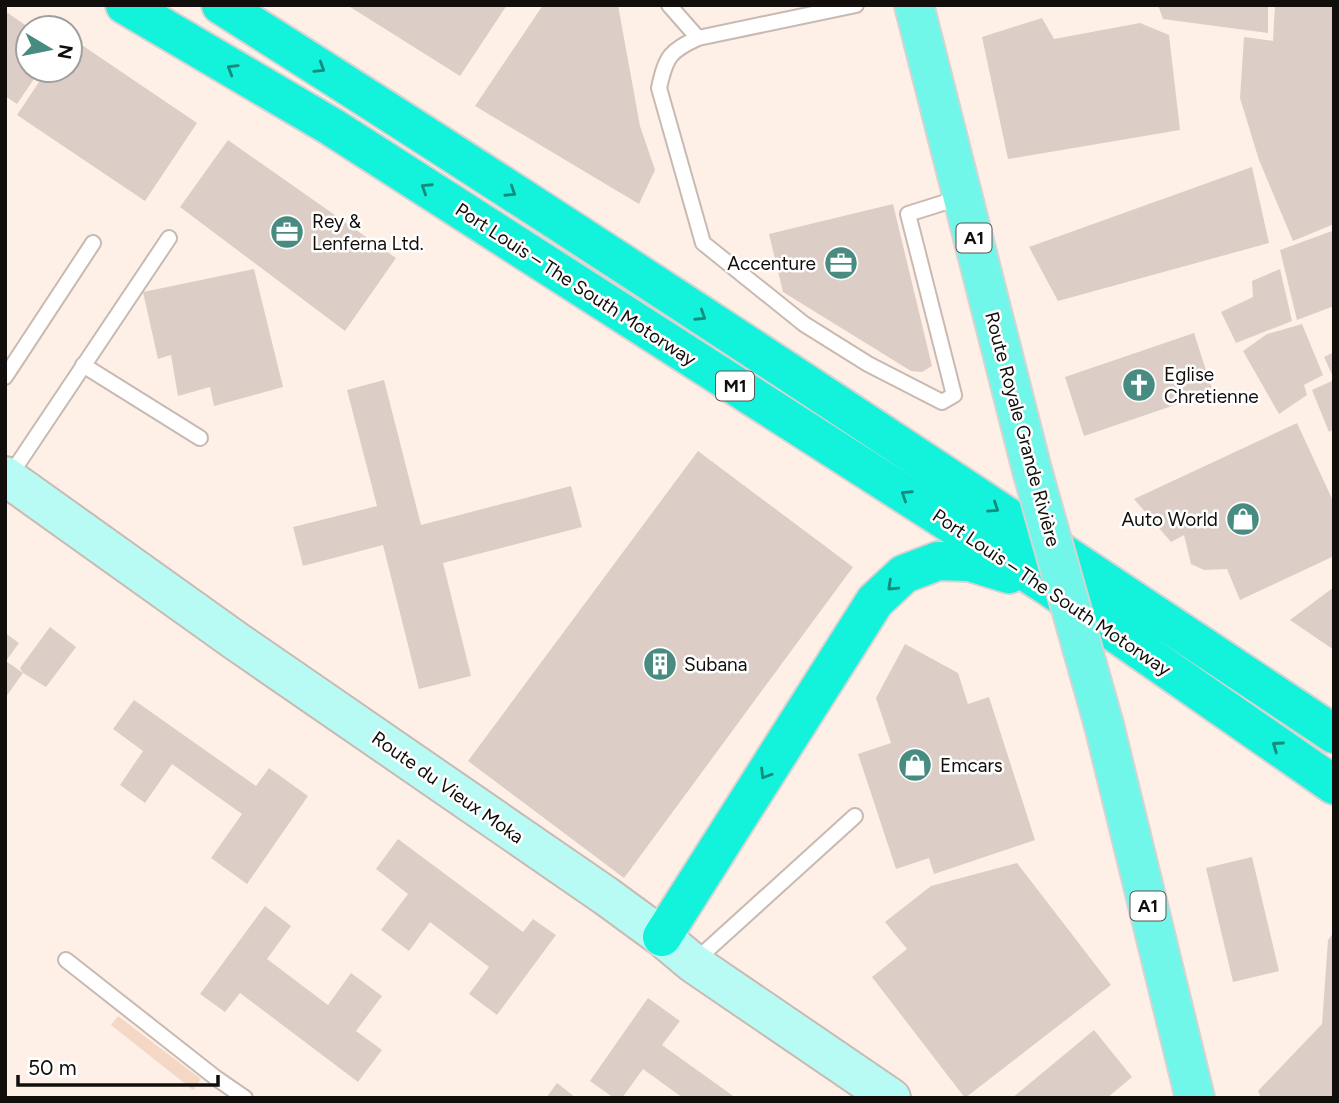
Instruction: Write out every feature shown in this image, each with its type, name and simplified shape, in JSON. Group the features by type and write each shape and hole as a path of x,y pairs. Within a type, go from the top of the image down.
{"highway":[{"name":"Port Louis – The South Motorway","path":"125,5 332,127 1048,586 1334,785"},
{"name":"Port Louis – The South Motorway","path":"221,5 898,445 1334,734"},
{"path":"662,937 875,601 904,574 938,561 970,562 1048,586"}],"main road":[{"name":"Route Royale Grande Rivière","path":"914,5 1032,470 1104,724 1195,1098"},
{"name":"Route du Vieux Moka","path":"6,477 236,641 662,937 693,963 891,1098"}],"lane":[{"path":"670,5 698,38"},
{"path":"856,5 698,38 675,49 663,70 659,88 702,243 804,324 868,364 942,402 954,395 908,214 964,197"},
{"path":"6,477 169,238"},
{"path":"5,377 93,243"},
{"path":"83,365 200,438"},
{"path":"693,963 855,816"},
{"path":"66,960 245,1098"}],"shaded area":[{"path":"118,1016 201,1079 193,1090 111,1025"}],"building":[{"path":"347,5 507,5 460,76"},
{"path":"543,5 618,5 640,126 655,170 639,204 475,106"},
{"path":"1158,5 1268,5 1268,33 1163,19"},
{"path":"1275,5 1334,5 1334,224 1293,241 1259,160 1240,98 1244,37 1273,41"},
{"path":"5,11 14,17 14,84 31,84 17,104 5,96"},
{"path":"1042,18 1054,39 1140,23 1169,35 1180,130 1008,159 982,37"},
{"path":"84,46 197,123 145,201 17,115 38,84 84,84"},
{"name":"Rey & Lenferna Ltd.","path":"228,140 396,258 345,331 180,207"},
{"path":"1252,167 1269,243 1058,301 1029,247"},
{"name":"Accenture","path":"893,204 932,366 922,372 911,371 783,292 769,234"},
{"path":"1332,231 1334,306 1297,320 1280,250"},
{"path":"254,269 283,387 214,406 210,387 178,396 171,355 158,359 143,292"},
{"path":"1280,269 1292,321 1236,343 1221,312 1253,297 1252,281"},
{"path":"1302,324 1323,375 1304,385 1307,395 1279,414 1243,351 1267,334"},
{"name":"Eglise Chretienne","path":"1194,333 1213,392 1084,436 1065,377"},
{"path":"1334,352 1334,379 1324,357"},
{"path":"384,380 421,525 571,486 582,527 443,563 471,676 419,689 383,545 303,566 293,527 377,506 347,390"},
{"path":"1334,380 1334,429 1329,432 1312,390"},
{"name":"Auto World","path":"1297,423 1334,503 1334,556 1240,600 1227,569 1204,570 1191,564 1184,535 1171,542 1134,499"},
{"name":"Subana","path":"698,451 853,567 624,878 468,761"},
{"path":"1334,587 1334,650 1290,620"},
{"path":"50,627 76,647 46,687 23,673 20,668"},
{"path":"5,633 19,643 6,661 23,673 5,698"},
{"path":"905,644 958,673 968,704 989,697 1035,840 934,874 929,858 896,869 858,754 891,743 876,698"},
{"path":"134,700 256,786 269,768 308,796 247,884 211,858 242,814 172,764 145,803 120,785 143,751 113,729"},
{"path":"398,839 523,932 533,919 556,935 497,1015 469,994 489,967 430,922 409,951 381,930 408,894 376,869"},
{"path":"1252,857 1279,971 1233,982 1206,868"},
{"path":"1017,863 1111,985 965,1098 872,977 907,949 885,922 931,886"},
{"path":"265,906 291,926 267,959 328,1005 351,973 382,996 356,1031 382,1050 358,1082 240,993 225,1012 200,994"},
{"path":"1334,932 1334,1098 1261,1098 1258,1091 1322,1024 1328,940"},
{"path":"648,998 680,1021 662,1045 736,1098 683,1098 643,1069 622,1098 614,1098 590,1081"},
{"path":"1094,1030 1132,1077 1107,1098 1012,1098"},
{"path":"557,1083 576,1098 546,1098"}],"place":[{"name":"Rey & Lenferna Ltd.","path":"287,232"},
{"name":"Accenture","path":"841,263"},
{"name":"Eglise Chretienne","path":"1139,385"},
{"name":"Auto World","path":"1243,519"},
{"name":"Subana","path":"660,664"},
{"name":"Emcars","path":"915,765"}]}
